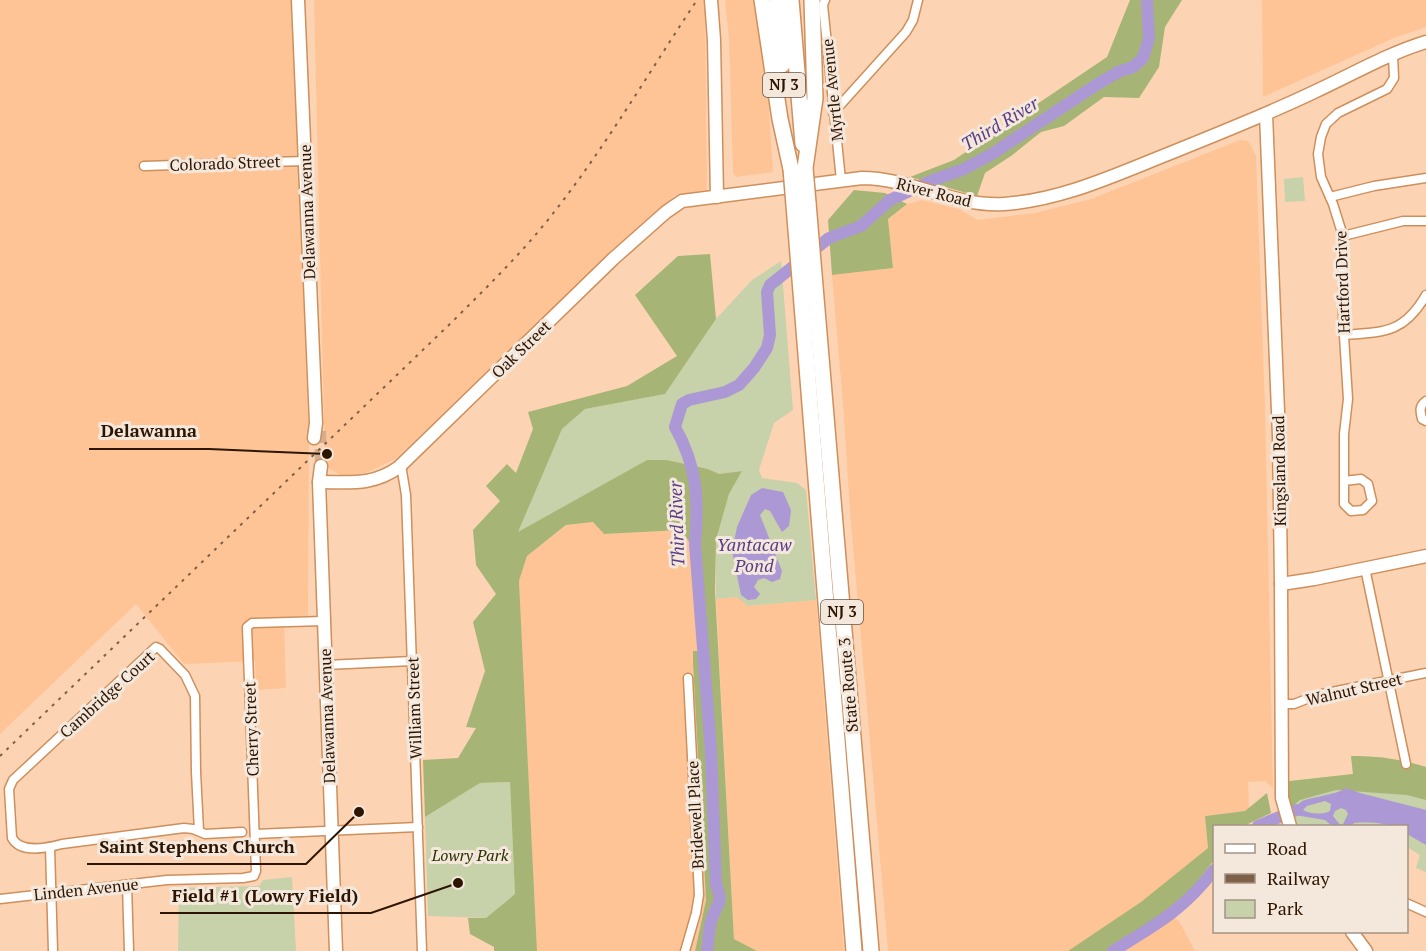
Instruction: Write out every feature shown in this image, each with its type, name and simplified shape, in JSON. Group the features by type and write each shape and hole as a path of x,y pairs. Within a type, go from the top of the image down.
{"highway":[{"path":"762,0 780,119 798,168"},
{"name":"NJ 3","path":"777,0 801,204"},
{"name":"NJ 3","path":"791,0 802,134 798,168"},
{"path":"802,0 804,60 802,134"},
{"path":"798,168 815,98 812,0"},
{"name":"State Route 3","path":"801,204 811,239 871,951"},
{"name":"State Route 3","path":"801,204 797,249 854,951"},
{"path":"861,841 876,951"}],"street":[{"name":"Delawanna Avenue","path":"298,0 317,431"},
{"path":"711,0 717,197"},
{"name":"Myrtle Avenue","path":"825,0 833,113 841,180"},
{"path":"833,113 906,32 913,20 918,0"},
{"name":"River Road","path":"717,197 841,180 874,178 974,204 990,205 1047,198 1099,181 1266,114 1426,42"},
{"name":"Hartford Drive","path":"1344,481 1344,434 1348,399 1344,335 1343,236 1321,177 1318,154 1326,124 1338,113 1388,89 1394,78 1393,56"},
{"name":"Kingsland Road","path":"1266,114 1279,436 1282,798 1287,818"},
{"name":"Colorado Street","path":"144,166 305,161"},
{"path":"1330,197 1374,186 1426,178"},
{"name":"Oak Street","path":"318,473 370,481 388,475 607,265 666,212 682,201 717,197"},
{"path":"1343,236 1403,221 1426,221"},
{"path":"1344,335 1391,330 1407,321 1426,295"},
{"path":"1426,401 1419,410 1426,421"},
{"name":"William Street","path":"401,465 406,495 422,951"},
{"name":"Delawanna Avenue","path":"318,473 336,951"},
{"path":"1281,584 1426,556"},
{"path":"1365,568 1406,764"},
{"name":"Cherry Street","path":"255,834 248,625 324,621"},
{"name":"Cambridge Court","path":"199,831 195,696 185,675 156,647 10,785 12,838 15,843 25,848 50,847 62,843 184,828 205,834 242,832"},
{"path":"326,665 412,661"},
{"name":"Walnut Street","path":"1282,704 1298,703 1317,695 1426,673"},
{"name":"Bridewell Place","path":"685,951 699,895 688,678"},
{"path":"255,834 418,827"},
{"name":"Linden Avenue","path":"0,899 167,880 254,876 256,871 255,834"},
{"path":"50,847 53,951"},
{"path":"127,885 129,951"},
{"path":"1408,903 1426,912"},
{"path":"1353,933 1366,951"}],"shaded area":[{"path":"0,0 292,0 309,440 308,616 284,617 286,688 256,690 255,661 184,664 136,604 0,734"},
{"path":"314,0 704,0 705,9 707,190 675,195 395,459 366,473 342,476 325,466"},
{"path":"725,0 753,0 768,95 773,172 736,177 733,173 729,39"},
{"path":"1262,0 1426,0 1426,27 1394,38 1263,97"},
{"path":"1240,140 1248,141 1256,156 1265,407 1273,788 1265,781 1248,782 1248,809 1205,816 1208,848 1142,902 1068,951 888,951 832,275 893,268 888,219 907,204 922,200 959,209 978,220 1035,213 1091,199"},
{"path":"593,522 604,534 681,530 692,546 698,651 693,651 693,664 706,900 695,951 537,951 519,581 527,556 567,525"},
{"path":"738,597 748,606 816,600 844,951 757,951 734,939 716,599"},
{"path":"1172,915 1179,921 1195,951 1121,951"}],"green space":[{"path":"1130,0 1182,0 1165,27 1159,67 1139,98 1104,97 1064,126 1041,132 985,173 977,196 910,177 954,160 1107,57"},
{"path":"1303,177 1305,201 1285,202 1284,179"},
{"path":"854,190 885,193 907,204 888,219 893,268 832,275 828,220"},
{"path":"710,254 716,319 665,394 585,409 562,429 518,532 647,460 667,460 708,469 719,474 742,471 729,494 716,540 715,591 734,939 757,951 695,951 706,900 693,664 693,651 698,651 692,546 681,530 604,534 593,522 566,525 527,556 519,581 537,951 494,951 494,947 470,934 468,918 486,918 515,894 510,782 480,783 425,817 423,760 458,758 476,728 466,727 485,671 473,622 496,594 476,565 473,530 500,501 486,486 507,464 516,473 533,429 528,412 627,386 677,356 635,295 678,256"},
{"path":"781,261 793,410 774,423 759,470 762,478 797,483 806,490 816,600 748,606 737,597 716,599 716,540 729,494 742,471 719,474 708,469 667,460 647,460 517,533 562,429 585,409 665,394 716,319 752,280"},
{"path":"1351,756 1381,757 1426,767 1426,872 1416,868 1420,855 1408,848 1408,825 1290,825 1287,819 1294,816 1282,782 1353,774"},
{"path":"1351,756 1389,758 1426,767 1426,800 1407,795 1336,790 1300,800 1292,807 1284,809 1281,782 1353,774"},
{"name":"Lowry Park","path":"510,782 515,894 486,918 428,916 425,817 480,783"},
{"path":"1267,793 1271,813 1246,825 1213,825 1213,861 1172,915 1121,951 1068,951 1141,902 1208,848 1205,816 1245,811"},
{"path":"292,877 296,951 178,951 179,888 259,886 263,880"}],"water":[{"name":"Yantacaw Pond","path":"762,488 783,492 791,510 789,526 782,532 770,511 765,509 760,515 782,571 780,579 772,582 764,578 758,580 754,587 760,594 756,599 748,600 741,595 732,551 737,527 751,495"},
{"path":"1346,788 1426,810 1426,845 1408,835 1408,825 1367,822 1342,825 1348,814 1341,808 1335,811 1333,816 1340,825 1331,825 1325,820 1295,815 1293,808 1303,801","holes":["1325,801 1331,804 1330,811 1312,813 1303,810 1307,806"]}],"waterway":[{"name":"Third River","path":"707,951 710,925 720,897 716,885 711,752 695,544 697,512 695,483 688,455 675,427 682,404 689,400 725,392 739,385 767,348 770,335 767,292 770,285 829,238 861,226 890,200 933,180 962,170 992,154 1096,85 1118,72 1133,67 1143,58 1149,38 1147,0"},
{"name":"Third River","path":"1260,825 1296,810"},
{"name":"Third River","path":"1113,951 1180,907 1213,871"}],"tunnel":[{"path":"320,431 321,466"}],"railway":[{"path":"0,756 451,323 540,230 590,164 697,0"}],"place":[{"name":"Delawanna","path":"327,454"},
{"name":"Saint Stephens Church","path":"359,812"},
{"name":"Field #1 (Lowry Field)","path":"458,883"}]}
